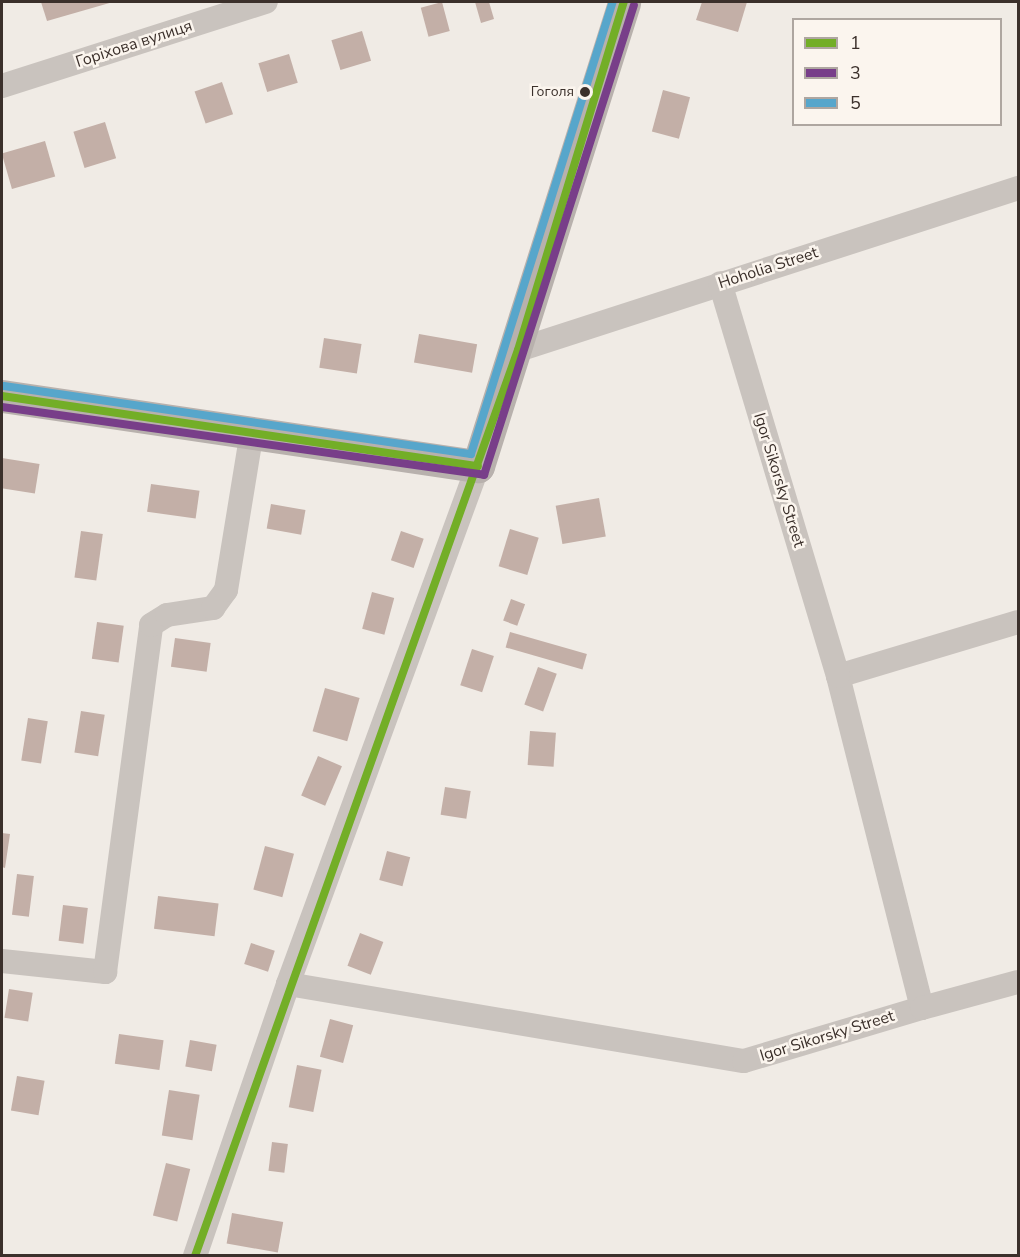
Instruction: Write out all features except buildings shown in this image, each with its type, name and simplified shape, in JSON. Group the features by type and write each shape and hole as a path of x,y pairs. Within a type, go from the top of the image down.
{"main road":[{"path":"2,396 478,466 518,350 624,2"}],"street":[{"name":"Горіхова вулиця","path":"2,86 266,2"},
{"name":"Hoholia Street","path":"518,350 1018,188"},
{"name":"Igor Sikorsky Street","path":"288,984 744,1061 922,1008 838,676 720,283"},
{"path":"2,961 105,972 151,625 167,615 213,608 226,590 252,432"},
{"path":"195,1256 288,984 478,466"},
{"path":"838,676 1018,622"},
{"path":"922,1008 1018,982"}],"transit line":[{"name":"5","path":"4,386 471,454 613,2"},
{"name":"1","path":"195,1256 518,350 624,2"},
{"name":"3","path":"2,407 484,475 634,5"},
{"name":"1","path":"2,396 478,466"}],"place":[{"name":"Гоголя","path":"585,92"}]}
